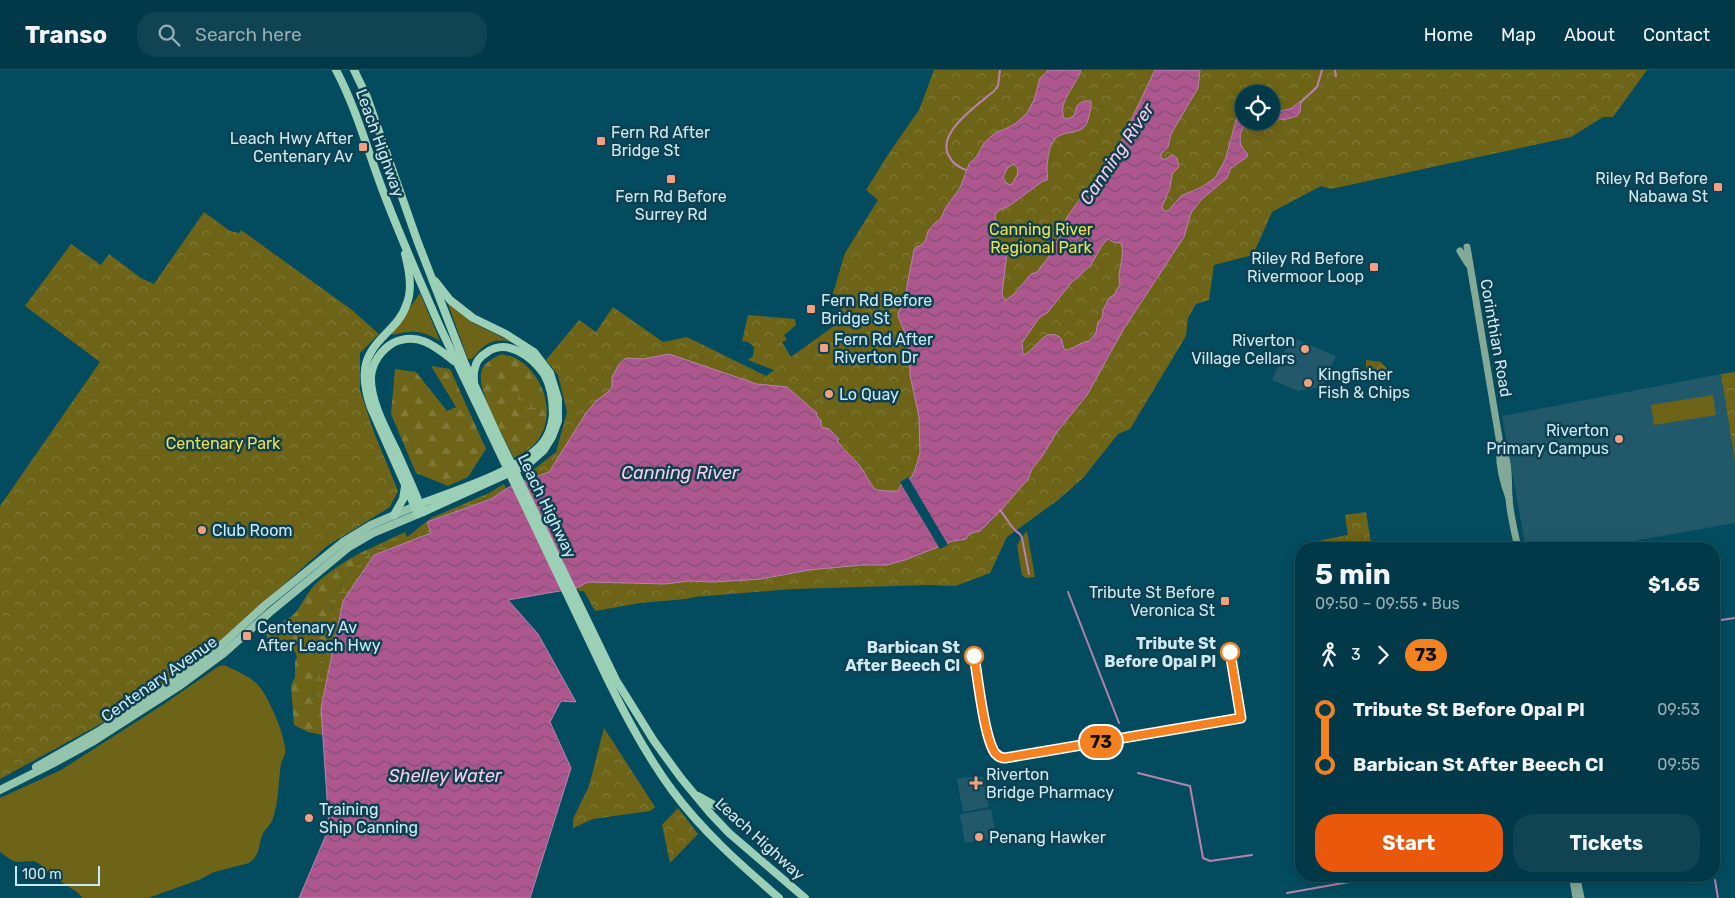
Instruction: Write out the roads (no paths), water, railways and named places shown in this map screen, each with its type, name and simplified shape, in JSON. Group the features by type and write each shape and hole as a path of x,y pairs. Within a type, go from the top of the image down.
{"highway":[{"name":"Leach Highway","path":"336,70 356,114 402,240 456,362 585,623 624,694 654,741 692,793 716,820 805,898"},
{"name":"Leach Highway","path":"354,70 367,97 451,330 498,445"},
{"path":"402,240 410,277 407,304 401,318 371,352 364,379 366,395 371,408 405,485 419,509"},
{"path":"419,509 527,465 544,450 552,438 558,421 558,399 550,373 534,352 506,334 473,318 450,300 431,276"},
{"path":"419,509 378,410 372,389 371,378 373,368 377,358 389,346 398,341 409,339 432,344 456,362"},
{"path":"419,509 517,464 542,444 548,432 552,421 553,400 545,376 530,358 508,348 498,347 488,351 479,358 474,368 474,385"},
{"path":"394,515 403,499 405,485"},
{"name":"Leach Highway","path":"585,623 616,696 649,757 672,791 701,826 779,898"},
{"path":"692,793 716,806 725,807"},
{"path":"716,820 714,830 720,845"}],"main road":[{"name":"Corinthian Road","path":"1464,249 1469,266 1500,444 1499,452 1505,487 1509,498 1517,542"},
{"name":"Centenary Avenue","path":"0,784 72,747 164,688 218,647 332,550 358,532 394,515 419,509"},
{"name":"Centenary Avenue","path":"0,790 94,741 178,687 224,653 269,612 349,548 419,509"},
{"path":"1572,882 1576,898"},
{"path":"1577,882 1581,898"}],"water":[{"path":"1047,70 1081,70 1065,100 1063,106 1064,118 1067,119 1074,116 1080,103 1091,101 1091,108 1087,124 1083,128 1061,135 1052,143 1047,166 1047,180 995,214 998,225 995,241 1008,244 1002,294 1005,301 1015,293 1031,274 1037,272 1048,258 1050,250 1066,229 1066,219 1080,199 1092,196 1094,184 1101,178 1101,169 1112,160 1120,142 1124,138 1155,70 1200,70 1198,88 1171,134 1168,147 1161,154 1161,158 1165,159 1173,155 1177,158 1179,167 1172,174 1170,188 1162,207 1164,211 1168,211 1181,196 1202,187 1215,178 1225,160 1235,124 1235,130 1243,130 1240,142 1247,153 1247,157 1231,168 1227,178 1201,200 1191,213 1184,237 1123,330 1087,395 1057,432 1032,469 1028,479 1003,508 980,531 969,534 966,539 953,541 887,565 862,565 809,570 761,579 713,582 689,581 665,584 588,582 577,588 508,600 538,634 576,702 561,701 550,722 571,768 530,898 299,898 329,828 321,708 343,601 374,555 431,533 427,522 491,499 509,487 549,472 586,413 612,387 612,377 619,364 626,358 643,359 669,354 757,384 787,387 817,413 821,420 821,427 829,429 839,439 837,441 860,466 876,490 898,491 902,483 911,478 920,453 919,417 910,375 910,360 906,336 898,316 906,298 914,250 922,245 928,231 940,220 946,207 960,188 969,164 977,156 984,143 996,132 1015,124 1027,113 1034,100 1040,78","holes":["1014,164 1018,169 1017,176 1011,185 1006,183 1003,177 1008,167","1108,239 1121,243 1122,248 1119,274 1120,285 1114,295 1109,298 1103,310 1102,318 1098,322 1096,333 1089,341 1068,350 1064,349 1061,338 1050,335 1040,340 1028,353 1023,355 1022,343 1039,318 1048,312 1071,283 1090,266 1103,244"]},
{"path":"1301,102 1300,112 1297,116 1283,120 1280,119 1280,110 1292,108"}],"waterway":[{"path":"966,170 956,165 949,156 946,147 948,138 953,129 969,111 998,86 1000,70"},
{"path":"1301,102 1317,87 1322,70"},
{"path":"1335,70 1336,76"},
{"path":"1000,510 1022,538 1029,574"},
{"path":"1068,592 1119,723"},
{"path":"1720,620 1735,618"},
{"path":"1138,773 1190,786 1203,858 1210,861 1252,855"},
{"path":"1287,893 1349,882"},
{"path":"1715,882 1718,898"}],"place":[{"name":"Fern Rd After Bridge St","path":"601,141"},
{"name":"Leach Hwy After Centenary Av","path":"363,147"},
{"name":"Fern Rd Before Surrey Rd","path":"671,179"},
{"name":"Riley Rd Before Nabawa St","path":"1718,187"},
{"name":"Riley Rd Before Rivermoor Loop","path":"1374,267"},
{"name":"Fern Rd Before Bridge St","path":"811,309"},
{"name":"Fern Rd After Riverton Dr","path":"824,348"},
{"name":"Riverton Village Cellars","path":"1305,349"},
{"name":"Kingfisher Fish & Chips","path":"1308,383"},
{"name":"Lo Quay","path":"829,394"},
{"name":"Riverton Primary Campus","path":"1619,439"},
{"name":"Club Room","path":"202,530"},
{"name":"Tribute St Before Veronica St","path":"1225,601"},
{"name":"Centenary Av After Leach Hwy","path":"247,636"},
{"name":"Tribute St Before Opal Pl","path":"1230,652"},
{"name":"Barbican St After Beech Cl","path":"974,656"},
{"name":"Riverton Bridge Pharmacy","path":"976,783"},
{"name":"Training Ship Canning","path":"309,818"},
{"name":"Penang Hawker","path":"979,837"}],"water label":[{"name":"Canning River","path":"1117,154"},
{"name":"Canning River","path":"680,473"},
{"name":"Shelley Water","path":"445,776"}],"park label":[{"name":"Canning River Regional Park","path":"1041,238"},
{"name":"Centenary Park","path":"223,443"}]}
